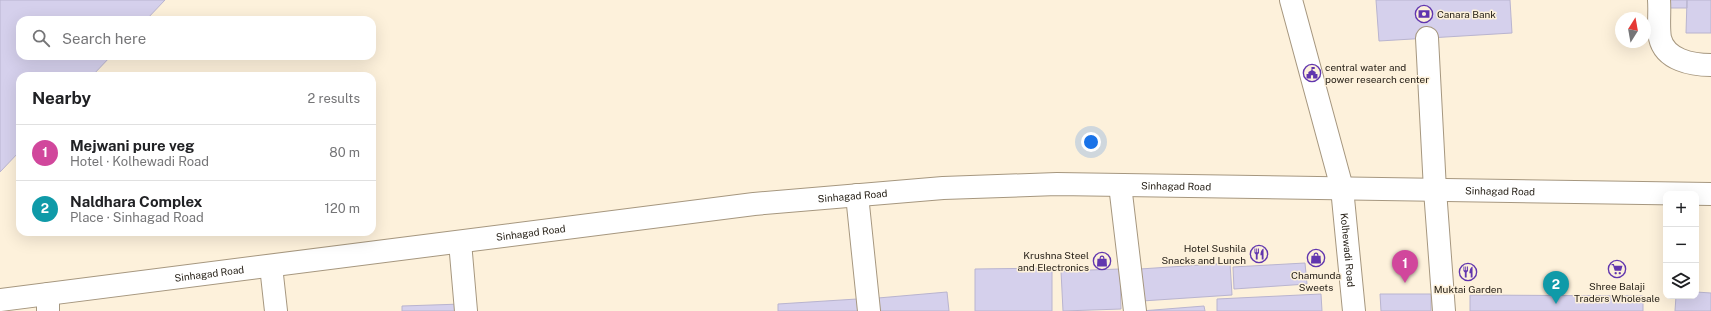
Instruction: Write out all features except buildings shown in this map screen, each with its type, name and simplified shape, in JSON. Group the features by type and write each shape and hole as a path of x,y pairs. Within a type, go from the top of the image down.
{"main road":[{"name":"Kolhewadi Road","path":"1292,0 1342,188 1354,311"},
{"path":"1659,0 1660,38 1667,52 1681,61 1697,65 1711,65"},
{"path":"1427,38 1435,190 1444,311"},
{"name":"Sinhagad Road","path":"0,300 48,303 271,266 747,205 943,188 1057,184 1711,194"},
{"path":"1120,185 1135,311"},
{"path":"857,195 870,311"},
{"path":"460,242 466,311"},
{"path":"271,266 276,311"}],"place":[{"name":"Canara Bank","path":"1424,14"},
{"name":"central water and power research center","path":"1312,73"},
{"name":"Hotel Sushila Snacks and Lunch","path":"1259,254"},
{"name":"Chamunda Sweets","path":"1316,258"},
{"name":"Krushna Steel and Electronics","path":"1102,261"},
{"name":"Shree Balaji Traders Wholesale","path":"1617,269"},
{"name":"Muktai Garden","path":"1468,272"},
{"name":"Mejwani pure veg","path":"1405,283"},
{"name":"Naldhara Complex","path":"1556,304"}]}
